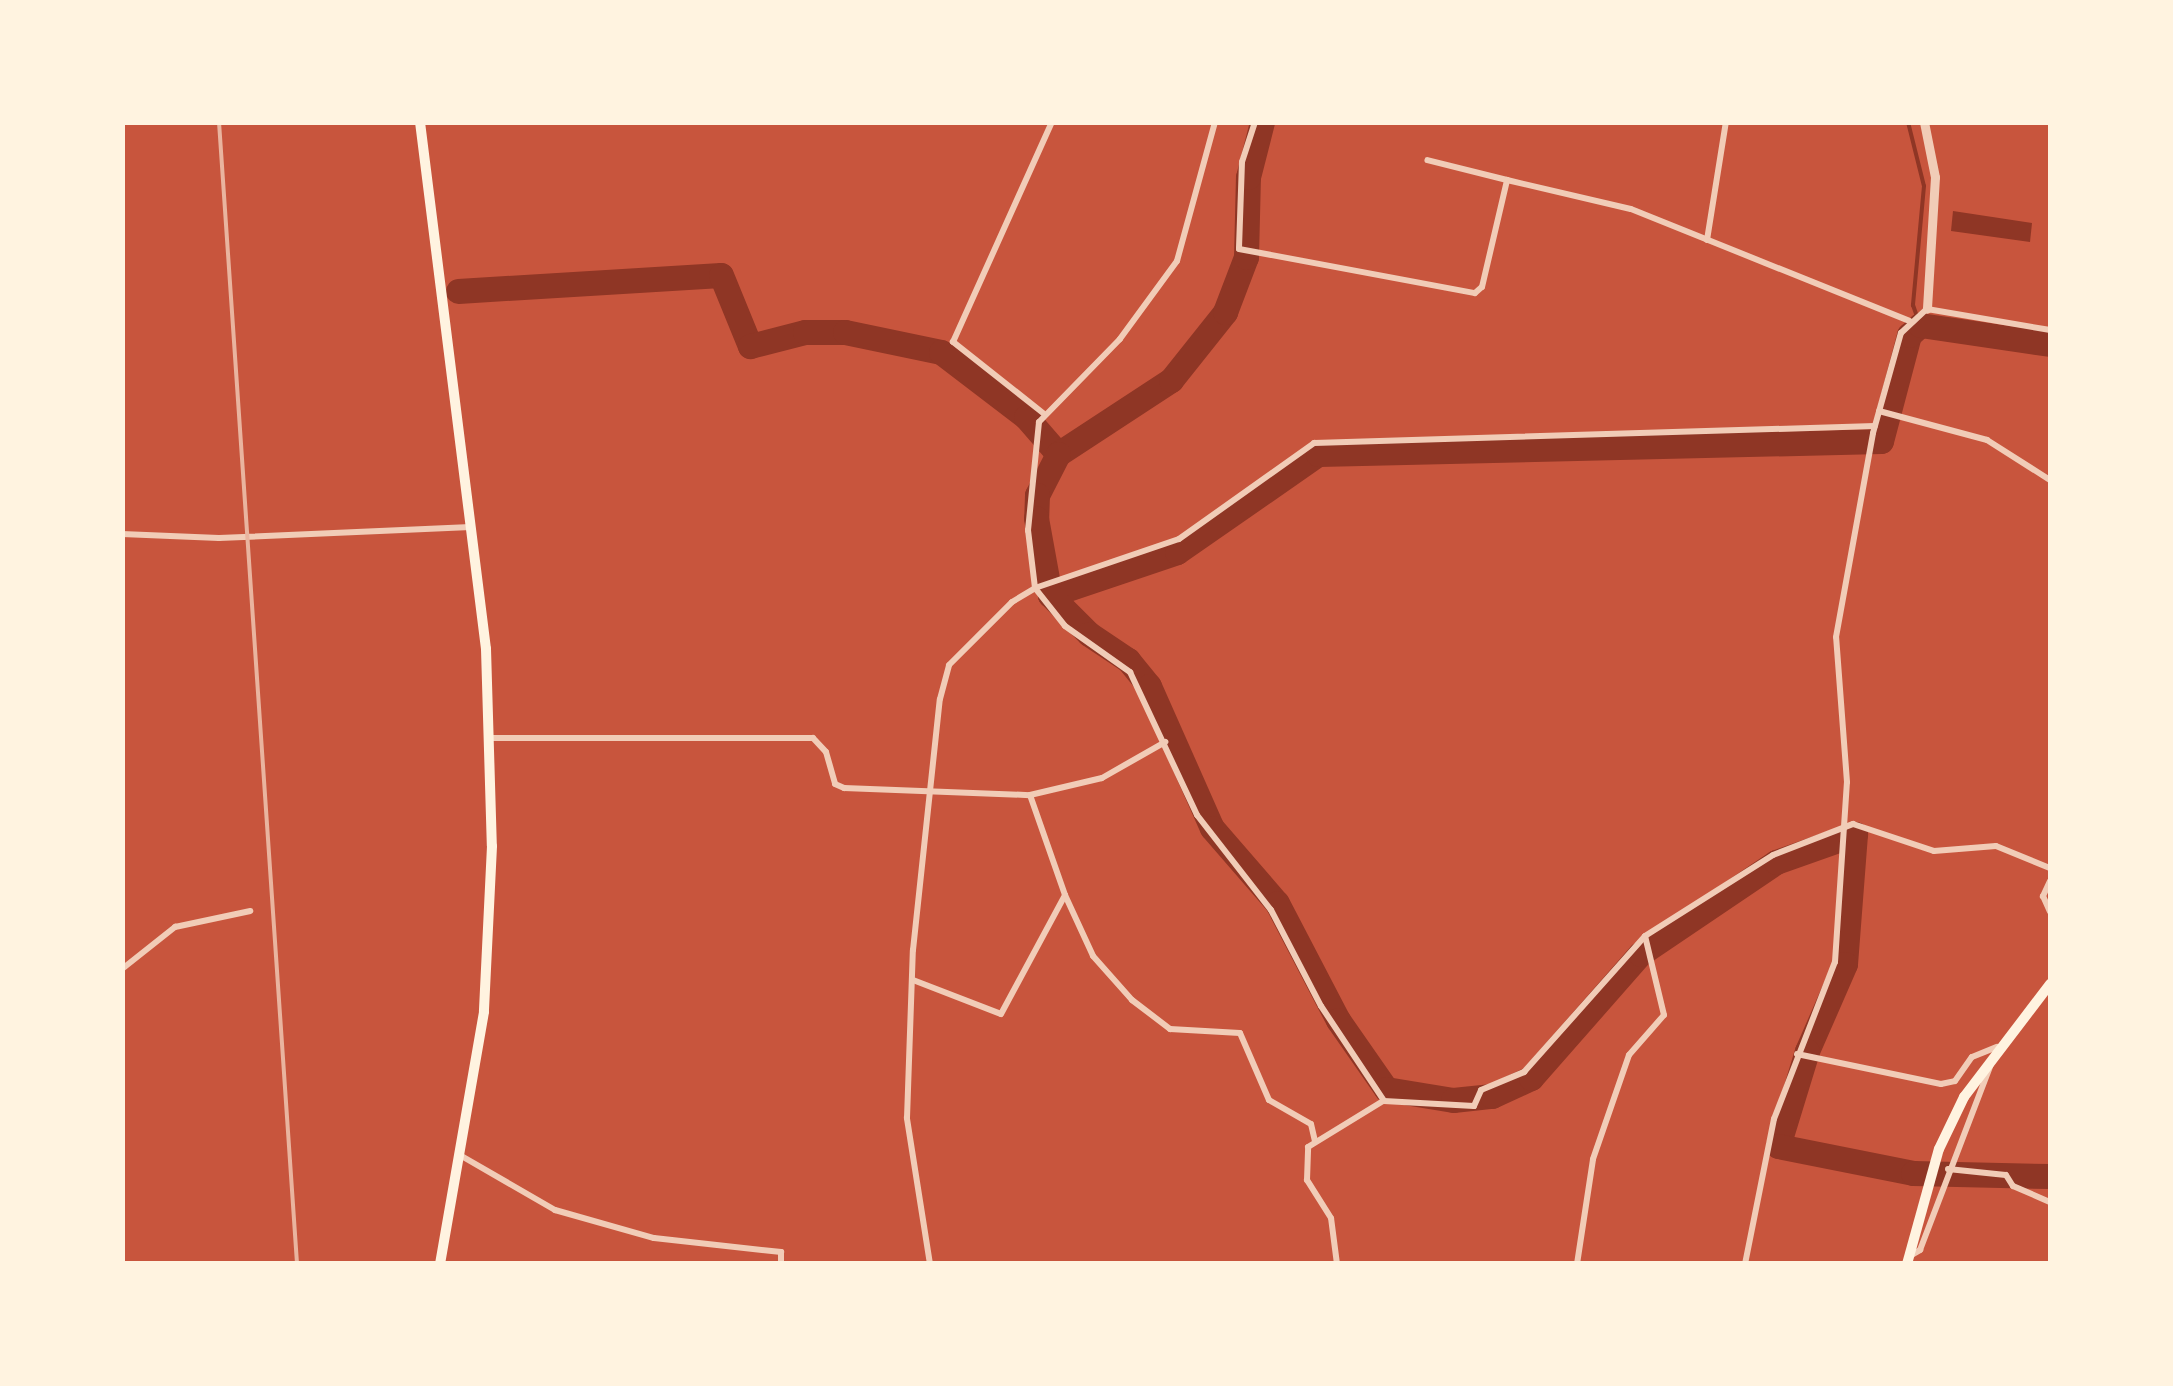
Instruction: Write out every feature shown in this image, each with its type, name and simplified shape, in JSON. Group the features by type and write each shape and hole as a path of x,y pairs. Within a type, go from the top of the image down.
{"main road":[{"path":"420,122 471,528 490,738 484,1012 456,1153 440,1264"},
{"path":"1908,1260 1939,1149 1994,1052 2050,984"}],"street":[{"path":"1044,413 953,342 1052,122"},
{"path":"1214,122 1177,262 1120,339 1039,422 1028,530 1039,586 1065,626 1130,672 1197,815 1271,910 1321,1006 1383,1098"},
{"path":"1255,122 1242,162 1248,249 1475,293 1482,287 1507,180"},
{"path":"1707,240 1726,122"},
{"path":"1924,122 1935,177 1924,310"},
{"path":"1427,160 1631,209 1910,320"},
{"path":"1744,1264 1774,1119 1835,962 1846,844 1836,637 1879,411 1910,320 1924,310 2050,330"},
{"path":"1879,411 1987,440 2050,480"},
{"path":"930,1264 908,1118 914,980 949,664 1039,586 1179,540 1314,443 1874,430"},
{"path":"122,534 219,538 471,528"},
{"path":"490,738 812,738 826,752 835,784 844,788 1030,795 1102,778 1165,742"},
{"path":"1030,795 1065,896 1093,956 1132,1000 1170,1029 1240,1033 1269,1100 1312,1127 1314,1140 1304,1163 1331,1218 1337,1264"},
{"path":"1314,1140 1383,1098 1477,1103 1478,1094 1524,1072 1647,939 1773,855 1846,831 1854,824 1934,852 1996,846 2050,868"},
{"path":"2050,881 2043,896 2050,912"},
{"path":"914,980 1000,1014 1065,896"},
{"path":"122,970 176,927 250,911"},
{"path":"1578,1264 1588,1178 1622,1072 1636,1041 1664,1014 1653,950 1647,939"},
{"path":"1797,1054 1941,1084 1954,1081 1972,1057 1994,1052 1991,1072 1948,1169 1920,1250 1908,1260"},
{"path":"456,1153 555,1210 654,1238 780,1252 781,1264"},
{"path":"1948,1169 2006,1175 2013,1186 2050,1202"}],"shaded area":[{"path":"1953,211 2032,223 2030,242 1951,231"}],"waterway":[{"path":"458,291 721,275 750,346 805,332 845,332 941,352 1026,417 1058,454 1171,380 1225,312 1246,257 1248,177 1262,122"},
{"path":"1908,122 1924,186 1913,305 1920,325"},
{"path":"1058,454 1037,495 1036,518 1050,595 1177,552 1318,454 1881,441 1909,335 1920,325 2050,344"},
{"path":"1050,595 1089,634 1128,660 1149,686 1212,828 1277,903 1338,1020 1386,1089 1453,1100 1492,1096 1531,1078 1640,954 1776,862 1855,834 1845,964 1807,1051 1778,1146 1913,1173 2050,1176"}],"railway":[{"path":"219,122 297,1264"}]}
